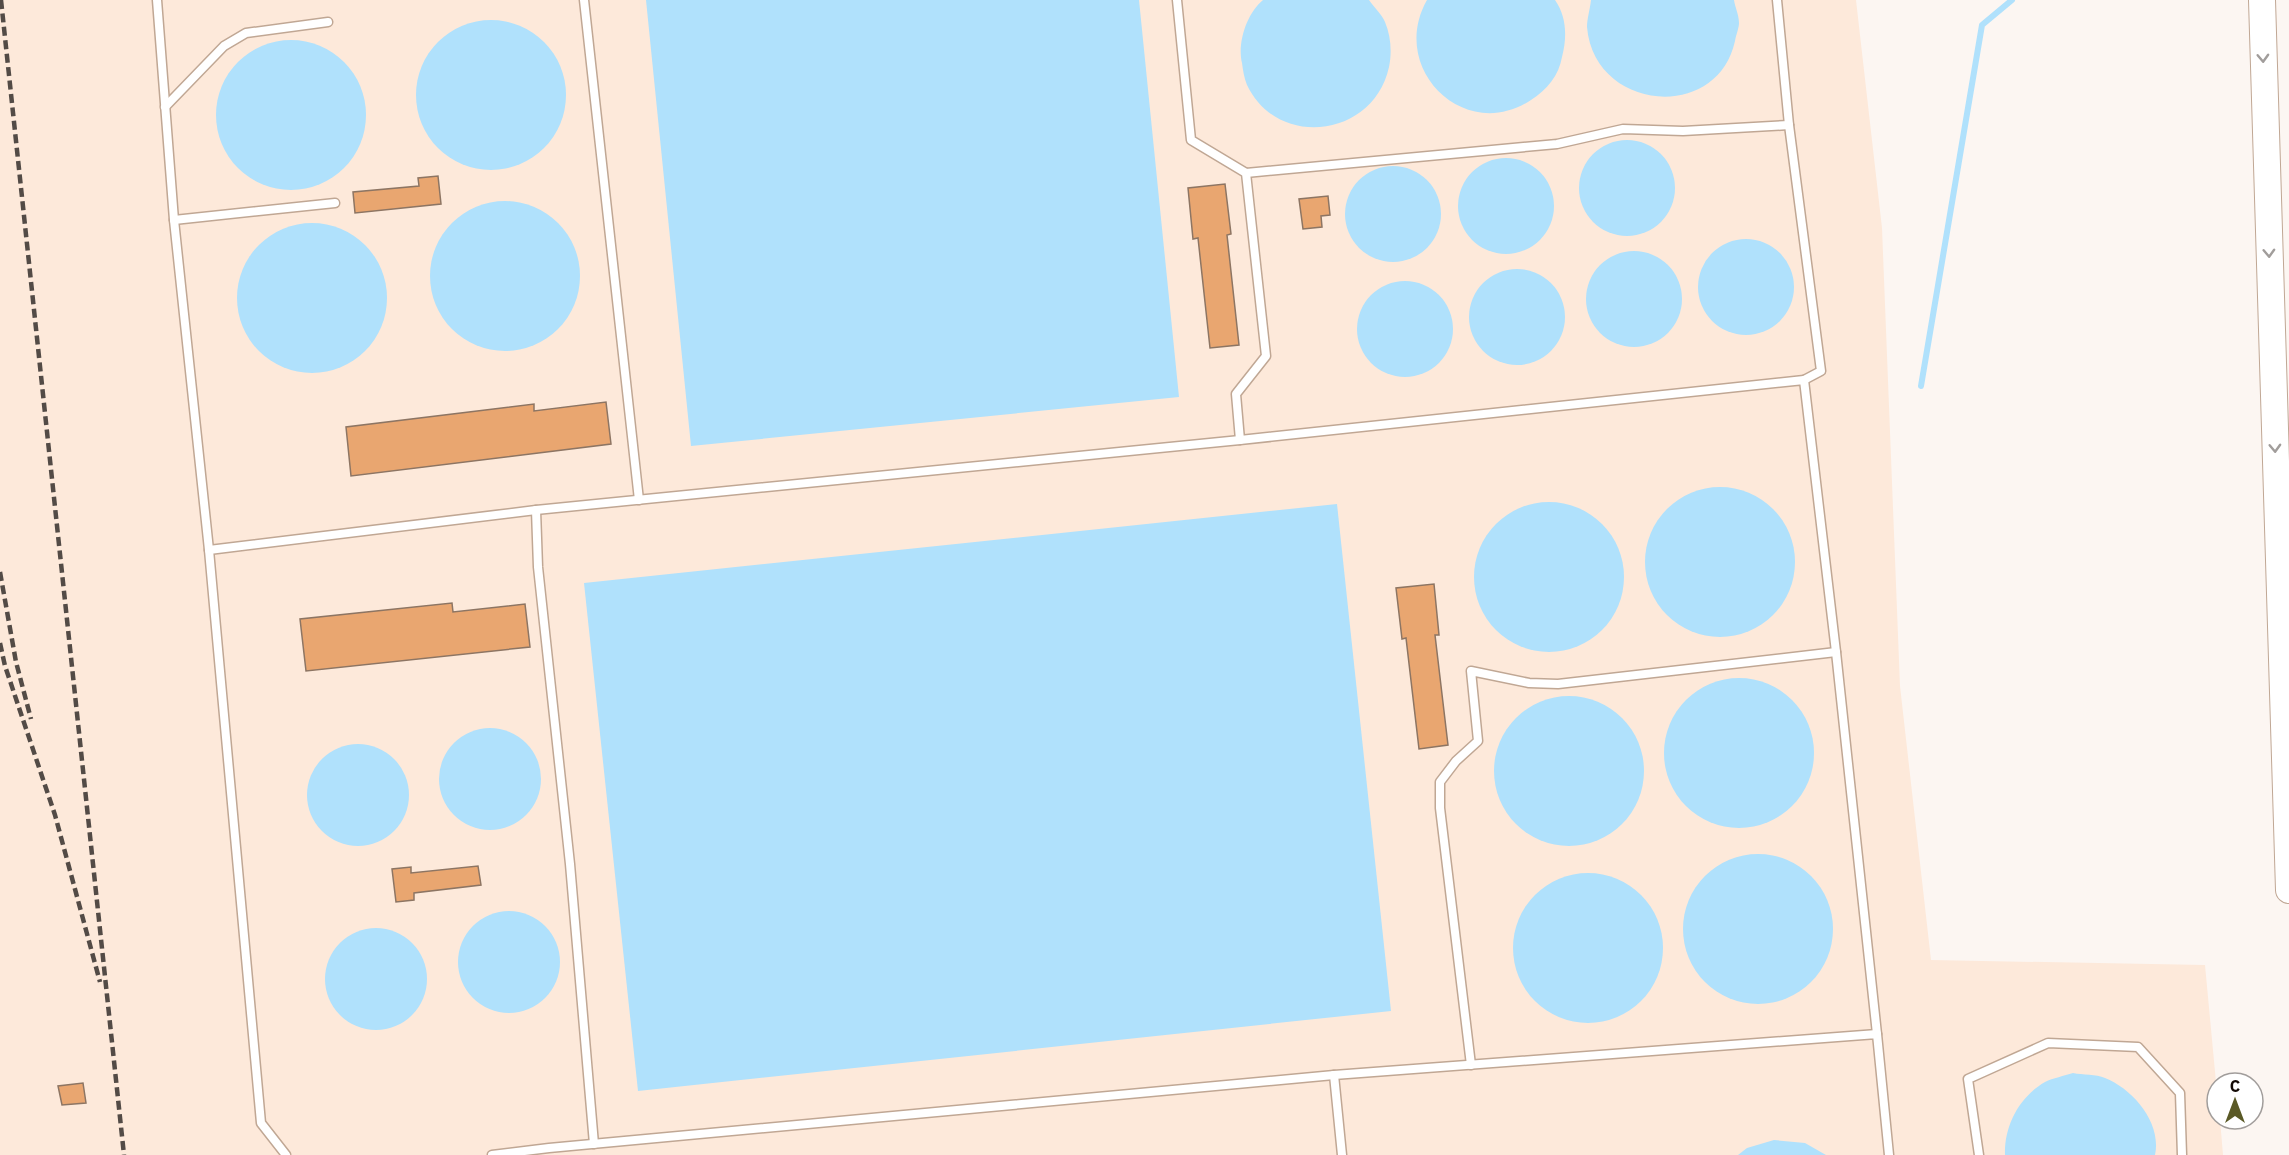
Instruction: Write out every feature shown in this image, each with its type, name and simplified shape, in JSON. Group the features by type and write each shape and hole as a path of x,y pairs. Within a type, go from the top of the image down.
{"main road":[{"path":"2262,0 2289,890"}],"lane":[{"path":"157,0 174,220 209,550 261,1123 286,1155"},
{"path":"584,0 639,500"},
{"path":"1177,0 1191,140 1246,173 1557,144 1623,129 1683,131 1789,125"},
{"path":"209,550 536,510 1240,440 1804,380 1821,371 1789,125 1777,0"},
{"path":"165,107 224,46 246,33 328,22"},
{"path":"1240,440 1236,394 1266,356 1246,173"},
{"path":"174,220 335,203"},
{"path":"1804,380 1836,652 1888,1155"},
{"path":"536,510 538,567 570,864 594,1143"},
{"path":"1471,1065 1440,808 1440,782 1456,761 1478,741 1471,671 1529,683 1558,684 1836,652"},
{"path":"492,1155 594,1143 1334,1075 1876,1034"},
{"path":"1979,1155 1968,1079 2048,1043 2138,1047 2180,1093 2182,1155"},
{"path":"1334,1075 1342,1155"}],"shaded area":[{"path":"0,0 1856,0 1882,228 1900,686 1931,960 2205,965 2215,1071 2205,1071 2205,1131 2221,1131 2223,1155 0,1155"}],"water":[{"path":"646,0 1139,0 1179,397 691,446"},
{"path":"1263,0 1369,0 1387,27 1390,56 1389,67 1380,91 1365,108 1346,121 1324,127 1302,126 1280,119 1261,106 1247,85 1241,47 1248,20"},
{"path":"1427,0 1555,0 1564,20 1565,35 1564,50 1555,76 1537,96 1506,111 1481,113 1459,106 1440,92 1425,74 1418,51 1418,26"},
{"path":"1591,0 1734,0 1739,27 1724,67 1705,85 1682,95 1657,96 1632,90 1611,76 1595,55 1587,27"},
{"path":"491,20 520,26 544,42 560,66 566,95 560,124 544,148 520,164 491,170 462,164 438,148 422,124 416,95 422,66 438,42 462,26"},
{"path":"291,40 320,46 344,62 360,86 366,115 360,144 344,168 320,184 291,190 262,184 238,168 222,144 216,115 222,86 238,62 262,46"},
{"path":"1627,140 1645,144 1661,154 1671,170 1675,188 1671,206 1661,222 1645,232 1627,236 1609,232 1593,222 1583,206 1579,188 1583,170 1593,154 1609,144"},
{"path":"1506,158 1524,162 1540,172 1550,188 1554,206 1550,224 1540,240 1524,250 1506,254 1488,250 1472,240 1462,224 1458,206 1462,188 1472,172 1488,162"},
{"path":"1393,166 1411,170 1427,180 1437,196 1441,214 1437,232 1427,248 1411,258 1393,262 1375,258 1359,248 1349,232 1345,214 1349,196 1359,180 1375,170"},
{"path":"505,201 534,207 558,223 574,247 580,276 574,305 558,329 534,345 505,351 476,345 452,329 436,305 430,276 436,247 452,223 476,207"},
{"path":"312,223 341,229 365,245 381,269 387,298 381,327 365,351 341,367 312,373 283,367 259,351 243,327 237,298 243,269 259,245 283,229"},
{"path":"1746,239 1764,243 1780,253 1790,269 1794,287 1790,305 1780,321 1764,331 1746,335 1728,331 1712,321 1702,305 1698,287 1702,269 1712,253 1728,243"},
{"path":"1634,251 1652,255 1668,265 1678,281 1682,299 1678,317 1668,333 1652,343 1634,347 1616,343 1600,333 1590,317 1586,299 1590,281 1600,265 1616,255"},
{"path":"1517,269 1535,273 1551,283 1561,299 1565,317 1561,335 1551,351 1535,361 1517,365 1499,361 1483,351 1473,335 1469,317 1473,299 1483,283 1499,273"},
{"path":"1405,281 1423,285 1439,295 1449,311 1453,329 1449,347 1439,363 1423,373 1405,377 1387,373 1371,363 1361,347 1357,329 1361,311 1371,295 1387,285"},
{"path":"1720,487 1749,493 1773,509 1789,533 1795,562 1789,591 1773,615 1749,631 1720,637 1691,631 1667,615 1651,591 1645,562 1651,533 1667,509 1691,493"},
{"path":"1549,502 1578,508 1602,524 1618,548 1624,577 1618,606 1602,630 1578,646 1549,652 1520,646 1496,630 1480,606 1474,577 1480,548 1496,524 1520,508"},
{"path":"1337,504 1391,1011 638,1091 584,583"},
{"path":"1739,678 1768,684 1792,700 1808,724 1814,753 1808,782 1792,806 1768,822 1739,828 1710,822 1686,806 1670,782 1664,753 1670,724 1686,700 1710,684"},
{"path":"1569,696 1598,702 1622,718 1638,742 1644,771 1638,800 1622,824 1598,840 1569,846 1540,840 1516,824 1500,800 1494,771 1500,742 1516,718 1540,702"},
{"path":"490,728 509,732 526,743 537,760 541,779 537,798 526,815 509,826 490,830 471,826 454,815 443,798 439,779 443,760 454,743 471,732"},
{"path":"358,744 377,748 394,759 405,776 409,795 405,814 394,831 377,842 358,846 339,842 322,831 311,814 307,795 311,776 322,759 339,748"},
{"path":"1758,854 1787,860 1811,876 1827,900 1833,929 1827,958 1811,982 1787,998 1758,1004 1729,998 1705,982 1689,958 1683,929 1689,900 1705,876 1729,860"},
{"path":"1588,873 1617,879 1641,895 1657,919 1663,948 1657,977 1641,1001 1617,1017 1588,1023 1559,1017 1535,1001 1519,977 1513,948 1519,919 1535,895 1559,879"},
{"path":"509,911 528,915 545,926 556,943 560,962 556,981 545,998 528,1009 509,1013 490,1009 473,998 462,981 458,962 462,943 473,926 490,915"},
{"path":"376,928 395,932 412,943 423,960 427,979 423,998 412,1015 395,1026 376,1030 357,1026 340,1015 329,998 325,979 329,960 340,943 357,932"},
{"path":"2073,1073 2105,1078 2126,1090 2135,1099 2150,1119 2156,1143 2155,1155 2005,1155 2010,1123 2021,1104 2045,1082"},
{"path":"1774,1140 1805,1143 1826,1155 1738,1155 1747,1148"}],"building":[{"path":"438,176 441,204 355,213 353,192 419,186 418,178"},
{"path":"1225,184 1231,234 1227,235 1239,345 1210,348 1198,238 1193,239 1188,188"},
{"path":"1328,196 1330,215 1321,216 1322,227 1303,229 1299,199"},
{"path":"606,402 611,444 351,476 346,427 534,404 534,411"},
{"path":"1434,584 1439,635 1435,635 1448,745 1419,749 1406,638 1402,639 1396,588"},
{"path":"452,603 453,612 525,604 530,647 306,671 300,619"},
{"path":"478,866 481,885 414,893 414,900 396,902 392,869 411,867 411,873"},
{"path":"83,1083 86,1103 62,1105 58,1086"}],"waterway":[{"path":"1921,386 1982,25 2012,0"}],"railway":[{"path":"1,0 124,1155"},
{"path":"0,572 16,662 31,719"},
{"path":"0,643 5,666 55,815 100,982"}]}
